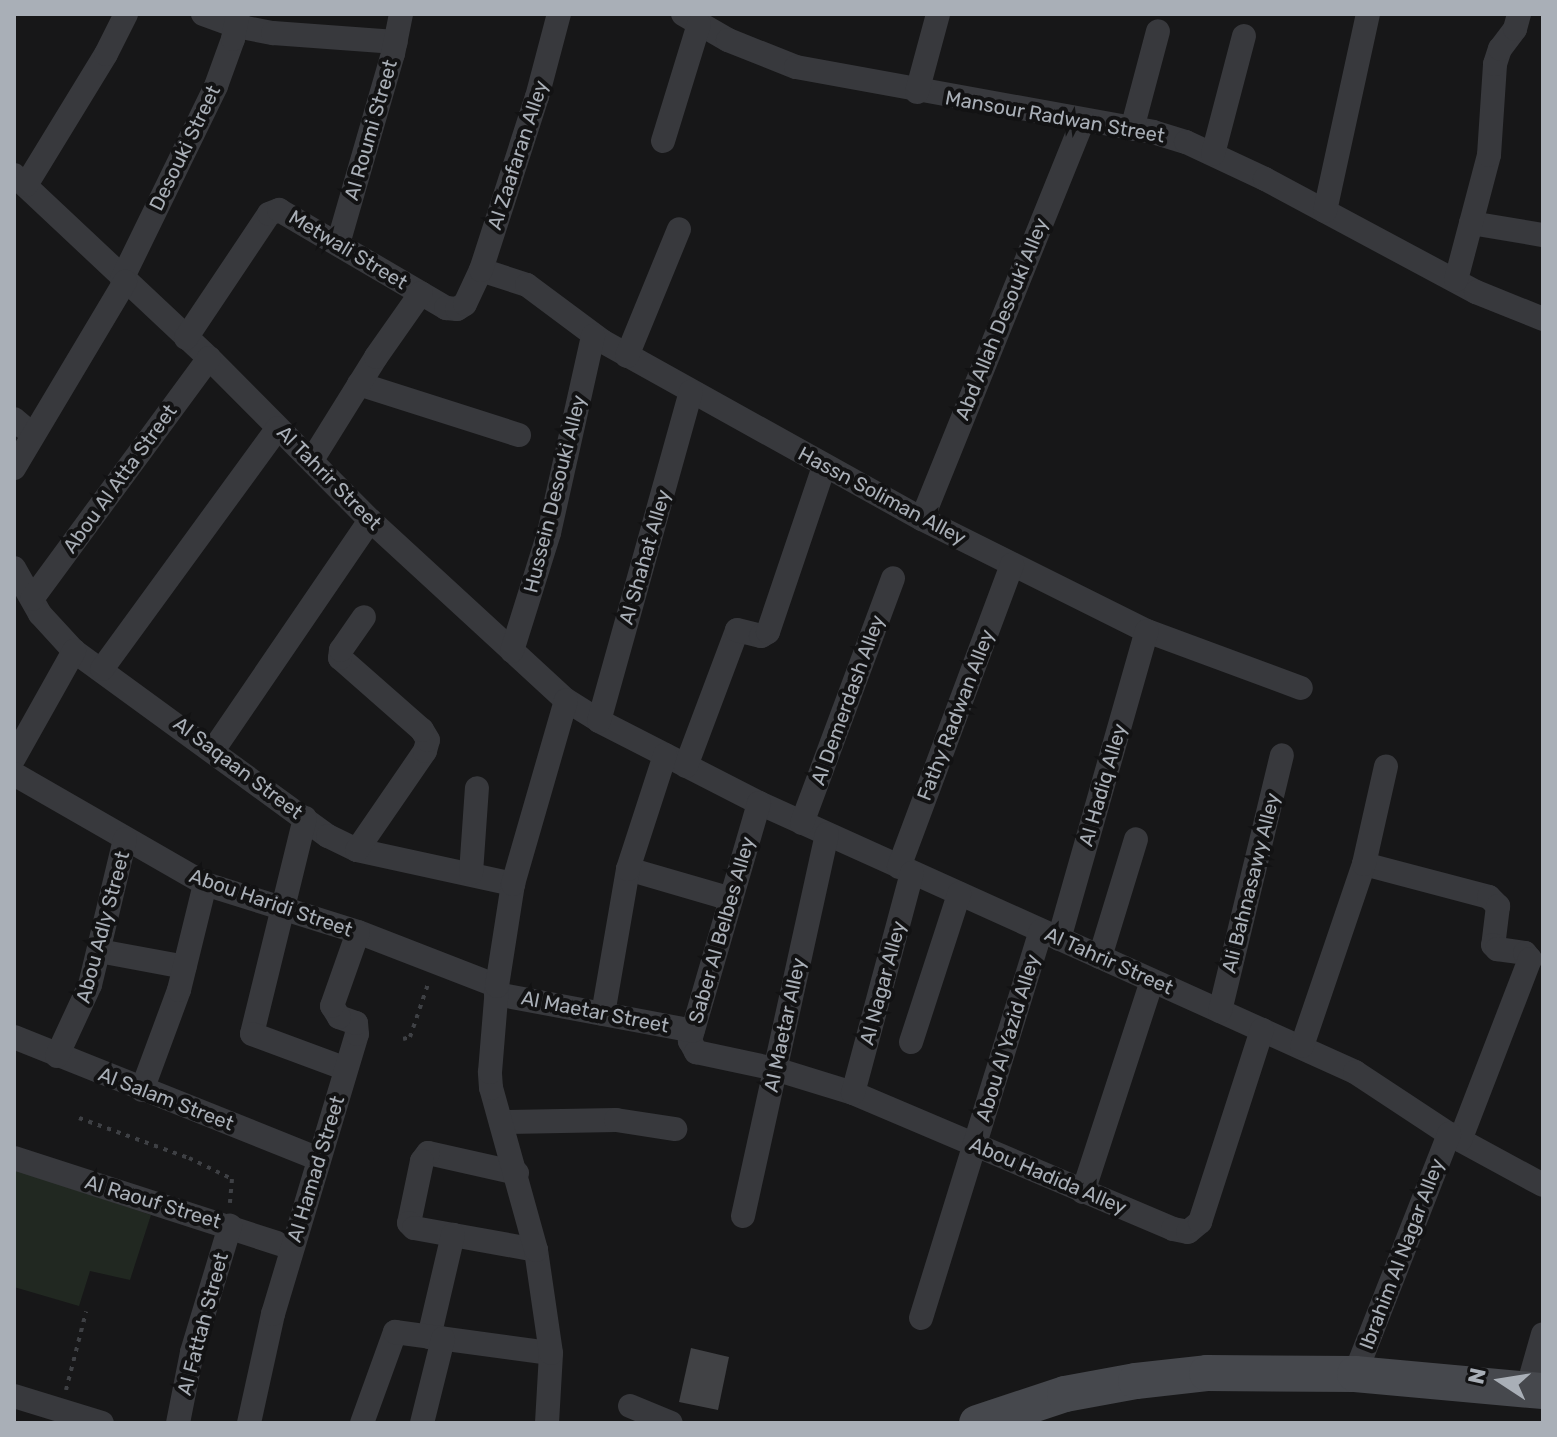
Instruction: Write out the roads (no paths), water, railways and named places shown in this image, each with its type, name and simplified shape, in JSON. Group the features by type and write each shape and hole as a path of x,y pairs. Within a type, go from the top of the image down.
{"main road":[{"path":"977,1423 1024,1415 1136,1381 1207,1373 1355,1374 1535,1391"}],"street":[{"path":"20,180 106,54 126,14"},
{"path":"203,14 320,39 396,42"},
{"name":"Al Roumi Street","path":"338,244 396,42 401,14"},
{"name":"Al Zaafaran Alley","path":"470,295 481,270 537,97 559,14"},
{"path":"917,92 938,14"},
{"path":"1325,211 1368,14"},
{"path":"1456,280 1492,140 1495,64 1519,14"},
{"path":"663,141 691,19"},
{"name":"Mansour Radwan Street","path":"691,19 739,45 796,67 1170,137 1213,154 1498,302 1543,319"},
{"name":"Desouki Street","path":"14,468 123,280 216,86 237,20"},
{"path":"1132,129 1158,31"},
{"path":"1213,154 1244,36"},
{"name":"Abd Allah Desouki Alley","path":"922,519 1083,120"},
{"name":"Al Tahrir Street","path":"20,180 209,358 370,520 566,700 599,721 759,803 1355,1072 1454,1137 1543,1185"},
{"name":"Metwali Street","path":"186,338 269,214 284,211 446,308 457,309 470,295"},
{"path":"1471,223 1543,235"},
{"path":"627,356 679,229"},
{"name":"Hassn Soliman Alley","path":"481,270 527,285 593,336 922,519 1147,631 1301,688"},
{"path":"312,460 421,293"},
{"name":"Hussein Desouki Alley","path":"512,651 549,533 593,336"},
{"name":"Abou Al Atta Street","path":"32,599 209,358"},
{"path":"359,384 519,435"},
{"name":"Al Shahat Alley","path":"599,721 691,392"},
{"path":"14,419 33,435"},
{"path":"102,669 278,428"},
{"path":"603,1014 628,869 737,630 761,636 768,632 824,467"},
{"path":"214,749 370,520"},
{"name":"Fathy Radwan Alley","path":"906,870 1012,564"},
{"name":"Al Saqaan Street","path":"14,568 50,627 74,651 214,749 328,836 357,850 513,884"},
{"name":"Al Demerdash Alley","path":"802,823 893,578"},
{"path":"357,850 425,751 428,740 422,730 340,658 341,650 364,617"},
{"name":"Al Hadiq Alley","path":"1050,935 1147,631"},
{"path":"14,758 74,651"},
{"path":"547,1423 551,1353 536,1250 490,1080 497,990 513,884 566,700"},
{"name":"Ali Bahnasawy Alley","path":"1220,1011 1282,755"},
{"path":"1302,1046 1364,864 1386,766"},
{"name":"Abou Haridi Street","path":"14,774 205,884 358,932 497,990"},
{"path":"471,873 477,788"},
{"name":"Saber Al Belbes Alley","path":"697,1042 731,899 759,803"},
{"path":"305,818 252,1034 346,1069"},
{"name":"Al Maetar Alley","path":"743,1216 827,834"},
{"name":"Abou Adly Street","path":"57,1056 84,1003 125,839"},
{"path":"1100,957 1136,839"},
{"name":"Ibrahim Al Nagar Alley","path":"1355,1374 1529,962 1528,955 1497,949 1493,945 1498,906 1489,897 1364,864"},
{"path":"628,869 731,899"},
{"name":"Al Nagar Alley","path":"853,1093 906,870"},
{"path":"142,1090 185,967 205,884"},
{"path":"911,1042 959,894"},
{"name":"Al Hamad Street","path":"249,1423 264,1347 358,1027 339,1017 332,1006 358,932"},
{"name":"Abou Al Yazid Alley","path":"921,1318 975,1145 1050,935"},
{"path":"99,951 185,967"},
{"path":"1083,1192 1152,981"},
{"name":"Al Maetar Street","path":"497,990 603,1014 697,1042"},
{"name":"Abou Hadida Alley","path":"697,1042 853,1093 1083,1192 1173,1229 1188,1232 1196,1229 1262,1030"},
{"name":"Al Salam Street","path":"14,1037 319,1159"},
{"path":"501,1122 616,1120 675,1129"},
{"path":"517,1173 428,1153 422,1161 409,1223 417,1229 536,1250"},
{"name":"Al Raouf Street","path":"14,1158 292,1248"},
{"name":"Al Fattah Street","path":"178,1423 192,1352 228,1226"},
{"path":"422,1423 453,1235"},
{"path":"362,1423 391,1335 399,1331 551,1353"},
{"path":"1535,1391 1543,1334"},
{"path":"16,1405 60,1411 99,1423"},
{"path":"630,1406 665,1422"}]}
